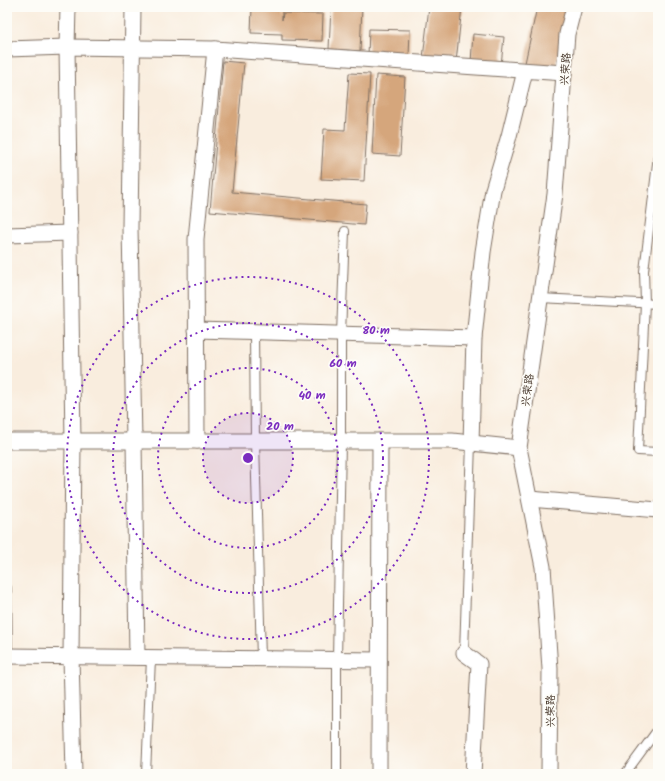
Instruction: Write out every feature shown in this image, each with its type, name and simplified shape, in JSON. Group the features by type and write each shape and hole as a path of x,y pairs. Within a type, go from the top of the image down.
{"street":[{"path":"68,7 67,47 73,441 71,657 74,774"},
{"path":"133,7 130,227 134,441 144,658"},
{"name":"兴荣路","path":"549,774 550,669 543,567 519,448 555,194 567,34 574,7"},
{"path":"7,49 67,47 215,49 564,74"},
{"path":"197,441 196,239 215,49"},
{"path":"471,443 474,338 483,252 493,190 509,136 525,71"},
{"path":"7,235 70,233"},
{"path":"196,330 474,338"},
{"path":"7,441 452,441 519,448"},
{"path":"379,774 380,441"},
{"path":"530,499 658,510"},
{"path":"464,653 479,664 473,774"},
{"path":"8,656 379,660"}],"lane":[{"path":"658,155 644,271 645,303 638,451 658,452"},
{"path":"337,774 341,334 344,231"},
{"path":"540,298 658,304"},
{"path":"254,332 255,441 261,659"},
{"path":"464,653 471,443"},
{"path":"7,588 8,656"},
{"path":"144,658 146,774"},
{"path":"626,774 658,729"}],"building":[{"path":"252,7 282,7 282,20 283,13 323,14 322,41 282,40 282,34 251,33"},
{"path":"331,7 362,7 360,51 329,49"},
{"path":"429,7 462,7 456,62 423,58"},
{"path":"537,7 568,7 555,70 525,63"},
{"path":"369,29 410,30 409,57 368,56"},
{"path":"473,34 504,37 501,65 471,62"},
{"path":"223,61 244,63 232,192 366,204 364,225 210,211"},
{"path":"349,73 370,74 364,181 321,179 324,129 345,130"},
{"path":"376,75 405,77 400,156 372,154"}]}
